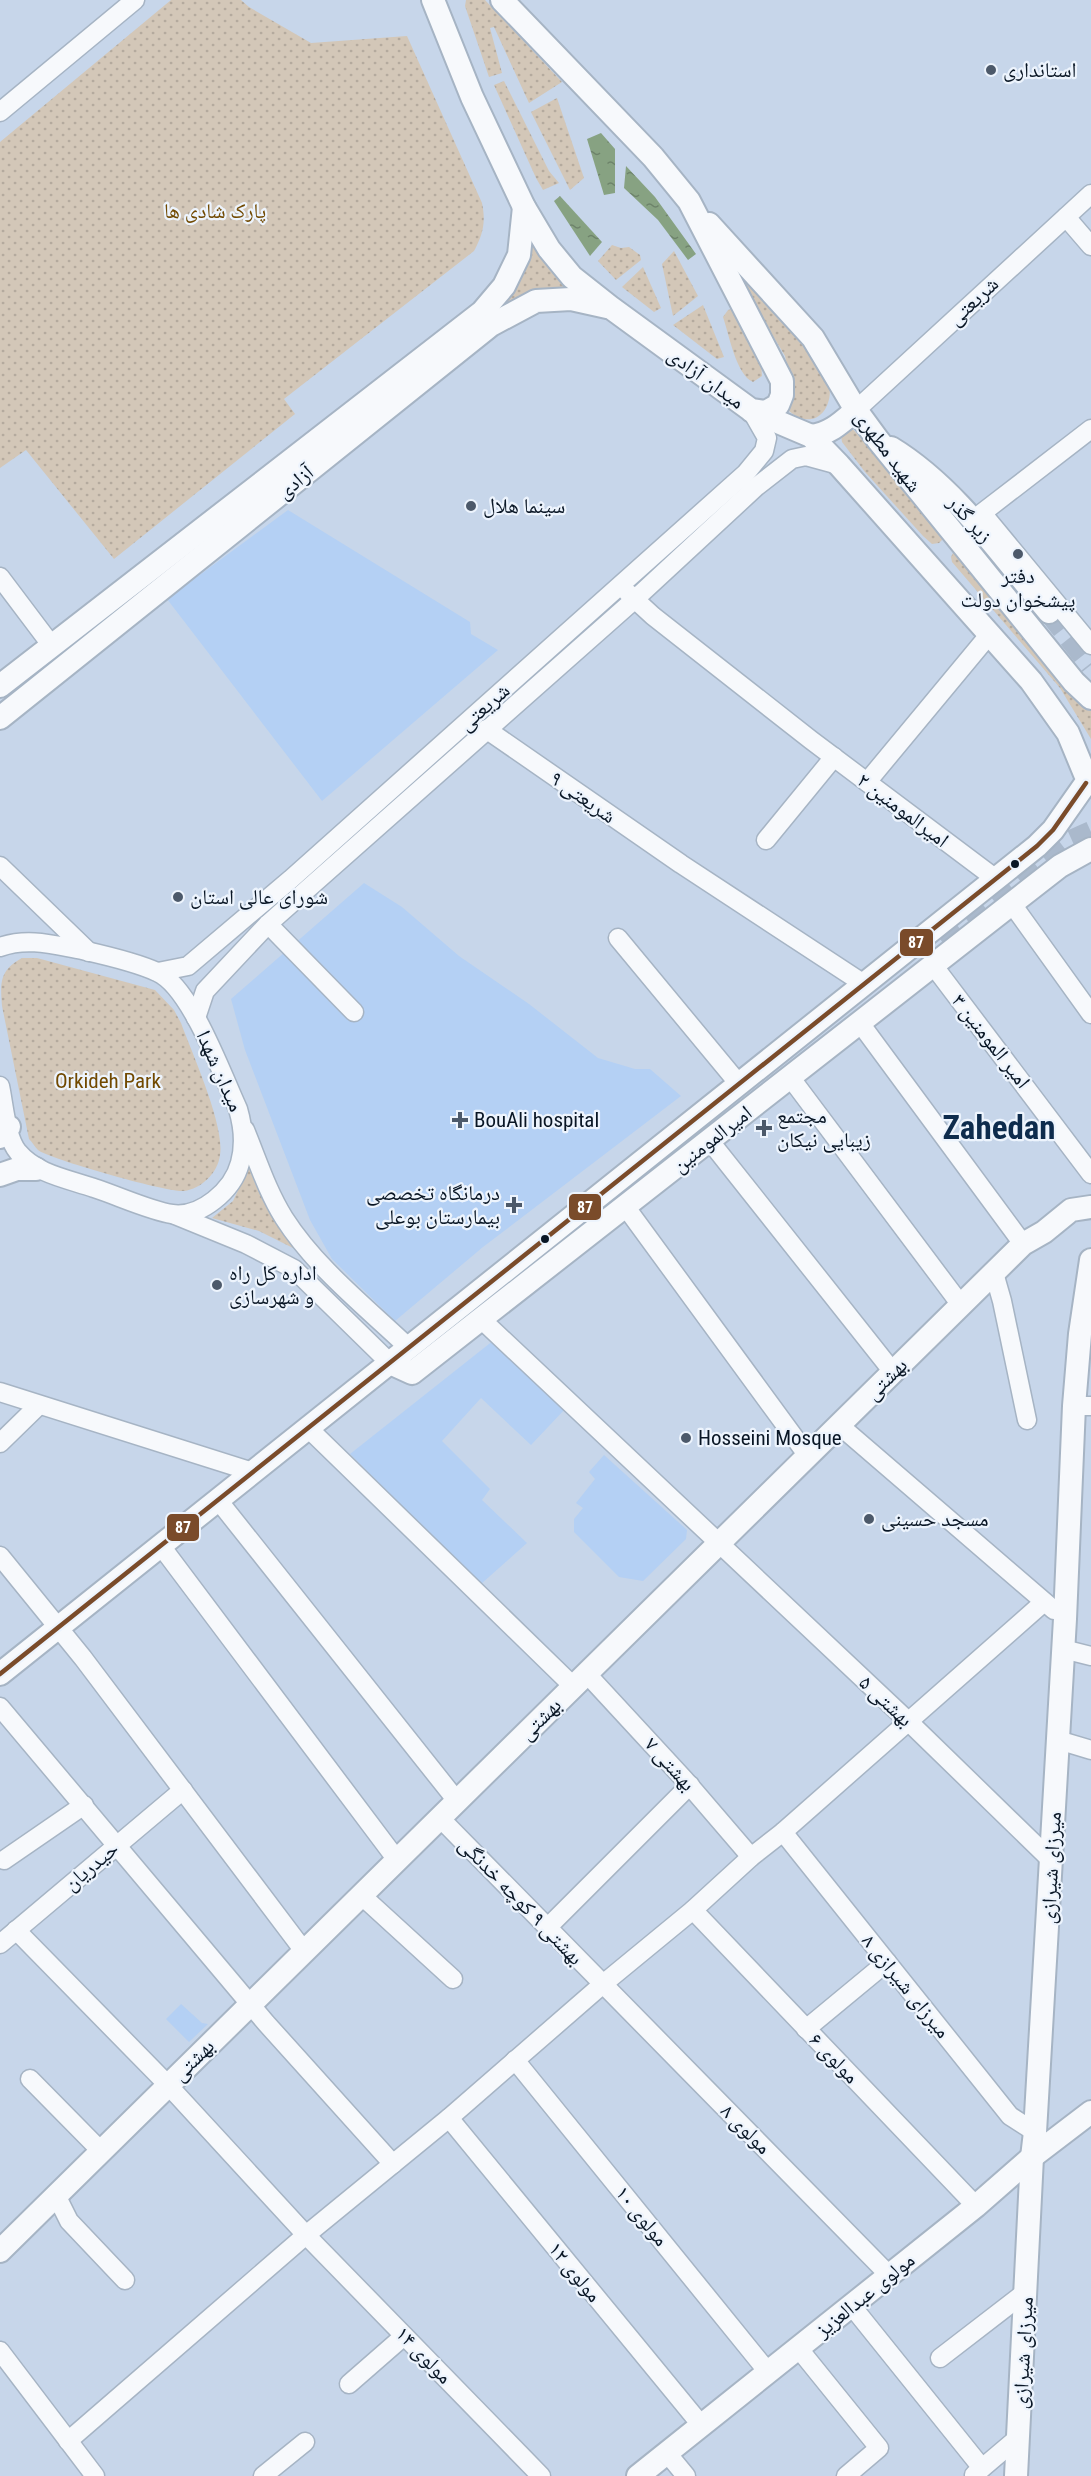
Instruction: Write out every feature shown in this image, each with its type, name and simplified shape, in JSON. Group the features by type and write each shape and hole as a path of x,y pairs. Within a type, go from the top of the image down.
{"main road":[{"name":"میدان آزادی","path":"436,3 472,98 524,207 549,249 572,277 610,308 751,410 766,412 778,405 782,395 782,381 689,201 653,157 502,0"},
{"name":"شهید مطهری","path":"689,201 813,338 856,410 878,440 955,538 1074,682 1091,698"},
{"name":"آزادی","path":"0,686 482,312 504,286 519,255 524,207"},
{"name":"آزادی","path":"0,718 491,325 536,301 571,299 610,308"},
{"name":"شهید مطهری","path":"751,410 811,436 839,465 1054,712 1068,733 1088,777"},
{"path":"811,436 823,435 856,410"},
{"name":"زیر گذر","path":"878,440 918,464 968,516 1049,612"},
{"path":"926,564 955,538"},
{"path":"0,1674 1037,846 1053,830 1088,777"},
{"name":"امیرالمومنین","path":"390,1363 411,1374 1060,866 1091,849"},
{"path":"757,1070 789,1054 940,939"},
{"path":"0,1175 17,1169 36,1169"},
{"name":"بهشتی","path":"0,2251 1023,1244 1044,1232 1071,1210 1091,1207"},
{"name":"میرزای شیرازی","path":"1016,2476 1032,2157 1063,1649 1083,1406 1091,1260"},
{"name":"مولوی عبدالعزیز","path":"638,2476 800,2349 976,2206 1032,2157 1091,2112"}],"street":[{"path":"0,112 135,0"},
{"name":"شریعتی","path":"856,410 1091,194"},
{"path":"1066,217 1091,246"},
{"name":"شریعتی","path":"158,972 188,966 291,879 621,586 757,461 764,451 767,438 751,410"},
{"path":"1088,649 982,513 1090,430"},
{"path":"196,1018 206,991 268,924 634,600 756,487 792,459 806,456 839,465"},
{"path":"0,577 52,646"},
{"name":"امیرالمومنین ۲","path":"621,586 634,600 811,740 996,879"},
{"path":"867,782 989,635"},
{"name":"شریعتی ۹","path":"486,729 681,864 864,984"},
{"path":"766,840 834,757"},
{"path":"0,866 89,952"},
{"path":"1012,904 1091,1014"},
{"path":"268,924 354,1012"},
{"path":"0,934 20,935 43,942"},
{"path":"618,938 739,1084"},
{"name":"میدان شهدا","path":"0,947 12,943 43,942 89,952 158,972 178,990 196,1018 238,1109 243,1124 240,1165 231,1181 202,1209 173,1214 36,1169 17,1151 4,1132 0,1086"},
{"name":"امیر المومنین ۳","path":"933,965 1091,1174"},
{"path":"860,1023 1023,1244"},
{"path":"790,1077 961,1305"},
{"path":"243,1124 273,1199 285,1220 322,1265 409,1348"},
{"path":"710,1140 892,1372"},
{"path":"625,1206 808,1456"},
{"path":"173,1214 246,1244 294,1269 390,1363"},
{"path":"994,1273 1027,1420"},
{"name":"بهشتی ۵","path":"481,1319 909,1722 1051,1860"},
{"path":"0,1392 253,1472"},
{"path":"0,1443 39,1405"},
{"path":"839,1425 1065,1619"},
{"name":"بهشتی ۷","path":"308,1428 443,1558 580,1680 690,1785 751,1857"},
{"path":"218,1500 457,1801"},
{"path":"161,1546 397,1860"},
{"path":"0,1556 59,1627 304,1951"},
{"path":"68,2441 306,2235 449,2118 603,1984 693,1910 1044,1602"},
{"path":"1063,1649 1091,1656"},
{"path":"0,1707 250,2004 393,2164"},
{"path":"1058,1740 1091,1750"},
{"path":"548,1928 690,1785"},
{"name":"حیدریان","path":"0,1944 183,1790"},
{"path":"4,1860 84,1805"},
{"name":"بهشتی ۹ کوچه خدنگی","path":"440,1818 603,1984"},
{"name":"میرزای شیرازی ۸","path":"783,1832 1010,2116 1035,2132"},
{"path":"361,1895 453,1979"},
{"name":"مولوی ۶","path":"693,1910 976,2206"},
{"name":"مولوی ۱۴","path":"16,1930 168,2085 306,2235 541,2476"},
{"path":"806,2029 887,1962"},
{"name":"مولوی ۸","path":"603,1984 889,2275"},
{"name":"مولوی ۱۰","path":"515,2060 768,2372"},
{"path":"30,2079 101,2151"},
{"name":"مولوی ۱۲","path":"449,2118 702,2426"},
{"path":"57,2195 69,2221 125,2280"},
{"path":"940,2358 1027,2291"},
{"path":"851,2306 977,2472 1019,2437"},
{"path":"349,2384 404,2336"},
{"path":"800,2349 879,2448 846,2476"},
{"path":"0,2351 95,2476"},
{"path":"263,2476 305,2442"},
{"path":"667,2453 686,2476"}],"shaded area":[{"path":"288,510 470,622 471,634 498,650 322,801 167,599"},
{"name":"BouAli hospital","path":"364,883 402,907 459,956 529,1004 598,1058 635,1069 650,1069 681,1096 483,1247 395,1321 332,1259 310,1220 245,1050 231,999"},
{"path":"494,1340 566,1408 531,1445 481,1398 442,1441 490,1489 482,1500 527,1543 481,1584 350,1454"},
{"path":"604,1455 687,1530 686,1539 643,1581 619,1577 574,1532 574,1519 583,1508 576,1503 595,1479 589,1472"},
{"path":"181,2004 202,2023 208,2024 189,2042 166,2019"}],"green space":[{"name":"پارک شادی ها","path":"171,0 241,0 311,43 407,36 482,203 484,222 474,251 284,399 295,414 114,559 26,450 0,468 0,142"},
{"path":"466,0 485,0 562,82 529,103 494,27 490,28 502,73 489,77 465,6"},
{"path":"504,81 549,171 559,183 543,190 536,178 494,85"},
{"path":"557,98 584,178 570,190 531,112"},
{"path":"528,238 555,276 569,289 538,290 496,311"},
{"path":"612,245 621,248 629,247 640,255 641,260 616,280 598,261"},
{"path":"674,251 698,296 673,316 662,264"},
{"path":"724,254 822,367 830,395 823,412 816,417 808,419 799,417 789,411 785,356"},
{"path":"643,267 661,308 654,312 622,287"},
{"path":"703,305 724,357 717,359 673,325"},
{"path":"732,309 761,363 762,376 753,382 747,378 738,363 723,317 728,310"},
{"path":"852,428 943,532 943,539 939,543 932,544 923,536 865,472 842,442 841,435"},
{"path":"958,552 1091,701 1091,739 1060,688 952,562 953,553"},
{"name":"Orkideh Park","path":"22,958 37,958 155,990 174,1010 207,1089 218,1126 219,1162 208,1179 190,1190 174,1190 85,1167 38,1150 29,1139 1,998 5,972"},
{"path":"249,1167 258,1191 270,1212 301,1252 259,1231 212,1218 233,1201"}],"water":[{"path":"601,133 615,149 615,193 604,195 587,139"},
{"path":"626,166 655,197 696,254 688,260 658,220 624,188"},
{"path":"560,196 602,242 590,256 554,201"}],"tunnel":[{"path":"1049,612 1091,665"},
{"path":"940,939 1062,845 1091,832"}],"transit line":[{"name":"87","path":"0,1674 1037,846 1053,830 1086,783"}],"place":[{"name":"استانداری","path":"991,70"},
{"name":"سینما هلال","path":"471,506"},
{"name":"دفتر پیشخوان دولت","path":"1018,554"},
{"name":"شورای عالی استان","path":"178,897"},
{"name":"BouAli hospital","path":"460,1120"},
{"name":"مجتمع زیبایی نیکان","path":"764,1128"},
{"name":"درمانگاه تخصصی بیمارستان بوعلی","path":"514,1205"},
{"name":"اداره کل راه و شهرسازی","path":"217,1285"},
{"name":"Hosseini Mosque","path":"686,1438"},
{"name":"مسجد حسینی","path":"869,1519"}],"district":[{"name":"Zahedan","path":"999,1127"}]}
